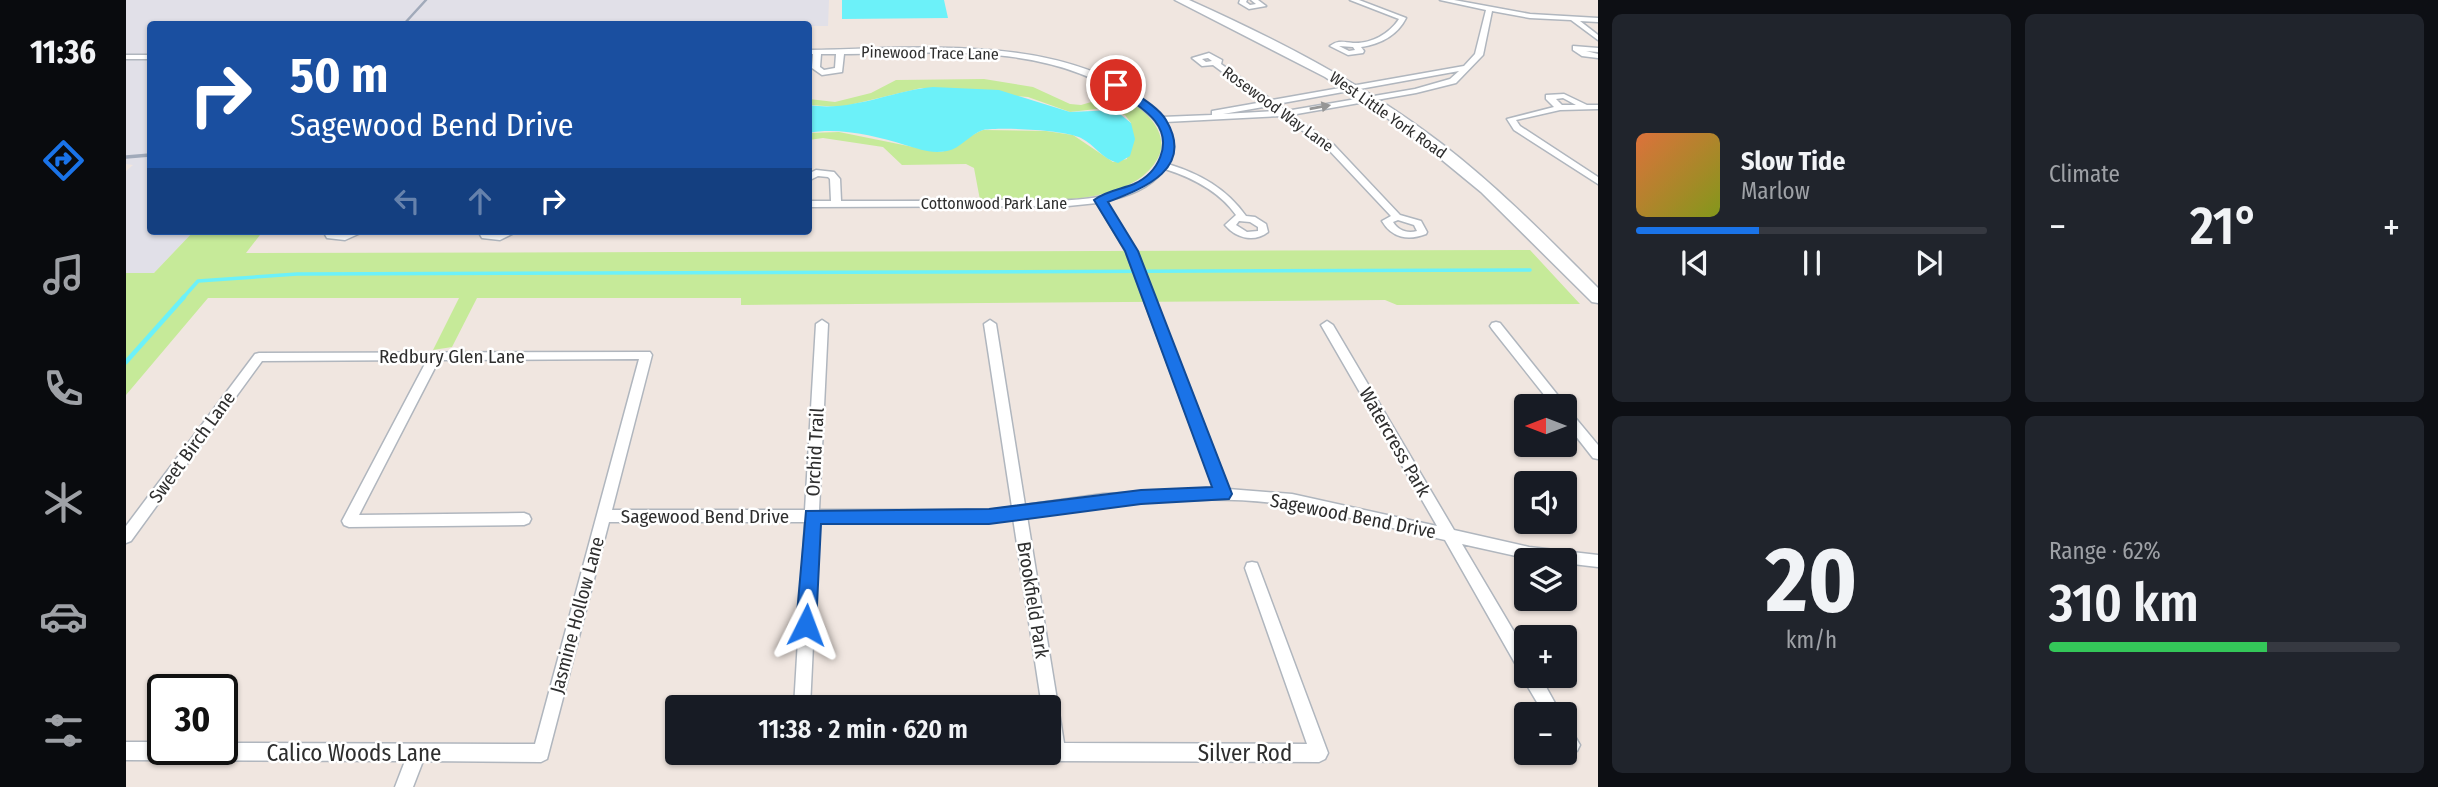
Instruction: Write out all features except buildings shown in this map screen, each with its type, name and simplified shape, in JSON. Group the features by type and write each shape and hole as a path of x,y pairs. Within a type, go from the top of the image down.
{"main road":[{"name":"West Little York Road","path":"1180,0 1282,48 1354,90 1414,130 1480,184 1598,298"}],"street":[{"path":"1244,0 1241,4 1253,8 1264,6 1259,1"},
{"path":"1443,0 1489,10 1574,20 1598,20"},
{"path":"1355,45 1392,32 1402,20 1401,16 1360,1"},
{"path":"1203,116 1228,118 1286,113 1416,91 1453,81 1463,68 1479,55 1484,44 1489,10"},
{"path":"1574,20 1598,38"},
{"path":"1598,50 1576,48 1584,54 1598,57"},
{"path":"813,52 816,68 828,73 839,70 840,52"},
{"name":"Pinewood Trace Lane","path":"813,52 978,52 1042,60 1082,70 1116,85 1161,120"},
{"path":"126,57 147,57"},
{"name":"Rosewood Way Lane","path":"1216,64 1274,103 1331,147 1397,216"},
{"path":"1241,217 1223,194 1211,185 1163,164 1169,145 1161,120 1203,116 1354,90 1463,68"},
{"path":"1398,82 1416,91"},
{"path":"1560,108 1549,97 1564,96 1584,107"},
{"path":"1598,107 1560,108 1511,119 1517,128 1598,181"},
{"name":"Cottonwood Park Lane","path":"812,204 1068,204 1100,200 1141,185 1156,174 1163,164"},
{"path":"812,176 816,173 831,174 835,179 836,204"},
{"path":"1100,200 1131,251 1223,494"},
{"path":"330,235 339,238 348,235"},
{"path":"485,235 495,238 503,235"},
{"name":"Orchid Trail","path":"803,695 822,324"},
{"name":"Brookfield Park","path":"990,324 1049,695"},
{"name":"Watercress Park","path":"1327,325 1514,646"},
{"path":"1496,326 1550,394"},
{"name":"Redbury Glen Lane","path":"259,356 646,355"},
{"name":"Jasmine Hollow Lane","path":"541,753 646,355"},
{"name":"Sweet Birch Lane","path":"126,537 259,356"},
{"path":"435,356 349,521 524,519"},
{"path":"1577,428 1598,454"},
{"name":"Sagewood Bend Drive","path":"603,516 989,516 1137,497 1223,494 1292,500 1529,553 1598,561"},
{"name":"Silver Rod","path":"1061,752 1320,753 1252,568"},
{"name":"Calico Woods Lane","path":"126,751 541,753"},
{"path":"404,787 417,753"}],"shaded area":[{"path":"126,0 829,0 828,26 812,26 812,21 147,21 147,235 190,235 154,273 126,273 126,171 133,165 126,164"}],"green space":[{"path":"984,79 1033,87 1070,104 1081,105 1122,93 1152,121 1161,139 1161,148 1158,158 1144,175 1125,187 1102,194 1050,200 980,200 974,168 966,164 902,165 883,147 823,138 812,140 812,133 839,132 938,152 951,149 983,130 1046,131 1073,135 1113,162 1127,159 1131,123 1125,115 1105,108 1070,112 1028,97 921,88 841,107 812,105 812,99 835,102 871,93 896,80"},
{"path":"190,235 260,235 246,253 1530,250 1580,304 1397,305 1385,300 741,305 741,298 477,298 452,347 433,350 459,298 208,298 126,395 126,273 154,273"}],"water":[{"path":"842,0 944,0 948,18 842,19"},
{"path":"933,87 999,90 1070,112 1115,110 1131,123 1135,139 1130,156 1118,163 1081,138 1033,130 983,130 952,150 935,152 857,133 812,132 812,105 840,106"}],"waterway":[{"path":"182,299 198,281 297,274 1530,270"},
{"path":"126,362 184,297"}],"railway":[{"path":"407,21 426,0"},
{"path":"126,157 147,155"}],"route":[{"path":"806,625 812,516 989,516 1102,500 1160,495 1223,494 1131,251 1112,215 1100,200 1141,185 1156,174 1167,156 1169,145 1161,120 1116,85"}]}
